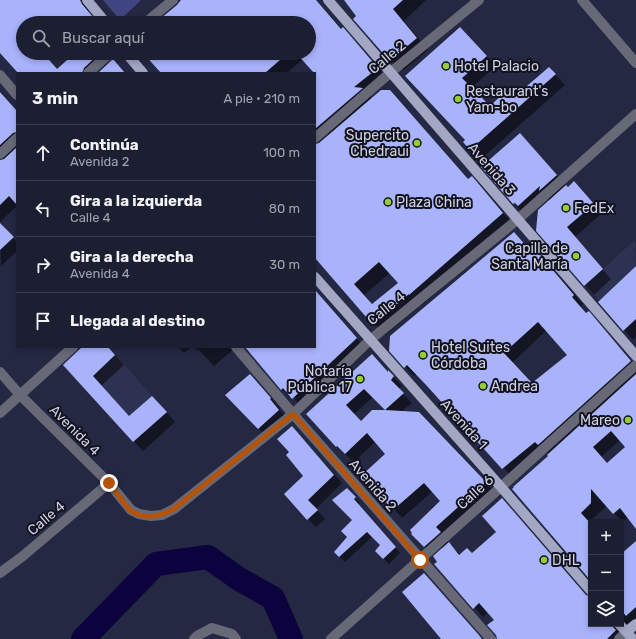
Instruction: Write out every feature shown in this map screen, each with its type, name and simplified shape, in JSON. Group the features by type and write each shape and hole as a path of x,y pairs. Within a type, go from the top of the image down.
{"main road":[{"path":"87,0 100,16"},
{"name":"Avenida 3","path":"328,0 636,356"},
{"path":"132,60 142,72"},
{"name":"Avenida 1","path":"316,278 588,588"},
{"path":"621,627 626,637 636,624"}],"street":[{"path":"154,16 173,0"},
{"name":"Calle 2","path":"316,137 391,72 479,0"},
{"path":"582,0 636,63"},
{"path":"89,72 102,60"},
{"path":"0,75 16,94"},
{"name":"Calle 4","path":"151,516 162,515 174,509 293,414 370,340 517,220 636,114"},
{"path":"0,154 16,139"},
{"path":"0,413 72,348"},
{"name":"Avenida 2","path":"237,348 420,560 491,639"},
{"name":"Calle 6","path":"331,639 501,488 636,365"},
{"name":"Avenida 4","path":"0,372 20,395 109,483 131,510 139,514 151,516"},
{"name":"Calle 4","path":"0,573 23,556 109,483"},
{"path":"194,639 212,628 232,634 236,639"}],"shaded area":[{"path":"103,0 141,0 124,16 117,16"},
{"path":"635,240 636,266 599,301 585,285"},
{"path":"81,348 109,348 167,412 133,442 62,365"}],"building":[{"path":"0,0 80,0 92,16 16,16 16,60 49,60 57,69 67,60 93,60 84,68 82,72 17,72 0,53"},
{"path":"181,0 316,0 341,29 343,27 378,68 354,87 363,88 316,128 316,72 313,72 302,60 316,60 316,16 164,16"},
{"path":"344,0 403,0 393,9 417,38 392,59 388,59 353,19 356,16"},
{"path":"460,27 487,56 462,78 490,106 506,91 513,98 549,67 556,74 470,150 463,142 465,140 405,76"},
{"path":"112,60 114,60 124,72 99,72"},
{"path":"149,60 280,60 266,72 160,72"},
{"path":"381,90 390,90 468,179 472,176 503,213 373,325 316,259 316,144 319,143","holes":["379,262 398,283 372,304 354,284"]},
{"path":"0,92 16,110 16,132 13,133 0,145"},
{"path":"520,133 557,175 539,191 540,186 518,206 515,203 513,204 481,167"},
{"path":"16,148 16,204 9,196 0,205 0,160 4,159"},
{"path":"574,181 594,204 567,227 603,269 584,286 536,231 538,210 566,185 568,187"},
{"path":"0,223 14,237 0,250"},
{"path":"514,232 534,255 535,249 574,295 572,297 586,313 589,311 631,361 538,445 535,442 502,469 407,365 404,368 389,351 390,336","holes":["538,322 567,355 532,383 504,353"]},
{"path":"636,266 636,319 623,331 598,302"},
{"path":"316,291 357,338 292,399 283,388 281,390 246,348 316,348"},
{"path":"81,348 109,348 115,355 93,376 129,416 152,396 167,412 133,442 63,365"},
{"path":"372,354 388,372 388,370 394,376 391,380 404,393 385,410 419,412 486,482 436,527 441,532 424,547 411,534 412,533 410,530 440,501 424,483 393,510 362,475 385,454 367,433 345,454 337,446 336,447 306,414","holes":["364,389 385,410 372,410 361,421 346,405"]},
{"path":"250,374 271,398 270,399 279,410 258,429 225,395"},
{"path":"636,374 636,529 620,508 613,514 591,489 591,503 581,513 588,521 588,578 512,489 548,456 547,455","holes":["611,431 625,447 607,463 593,447"]},
{"path":"292,426 334,475 308,500 318,510 307,520 284,494 303,476 286,455 289,452 277,439"},
{"path":"347,488 356,497 354,499 396,547 383,559 375,551 380,545 367,532 339,557 334,552 347,537 341,531 352,520 332,500"},
{"path":"502,498 588,596 588,627 613,627 616,630 607,639 497,639 496,635 487,625 494,620 479,603 473,609 434,564 437,562 433,556 449,542 459,555 467,548 472,553 496,532 482,516"},
{"path":"636,541 636,607 626,616 624,614 624,551"},
{"path":"424,573 482,639 441,639 402,592"}],"waterway":[{"path":"83,639 156,564 208,557 239,579 273,598 291,639"}],"place":[{"name":"Hotel Palacio","path":"446,66"},
{"name":"Restaurant's Yam-bo","path":"458,99"},
{"name":"Supercito Chedraui","path":"417,143"},
{"name":"Plaza China","path":"388,202"},
{"name":"FedEx","path":"566,208"},
{"name":"Capilla de Santa María","path":"576,256"},
{"name":"Hotel Suites Córdoba","path":"423,355"},
{"name":"Notaría Pública 17","path":"360,379"},
{"name":"Andrea","path":"483,386"},
{"name":"Mareo","path":"628,420"},
{"name":"DHL","path":"544,560"}],"route":[{"path":"109,483 131,510 139,514 151,516 162,515 174,509 293,414 420,560"}]}
